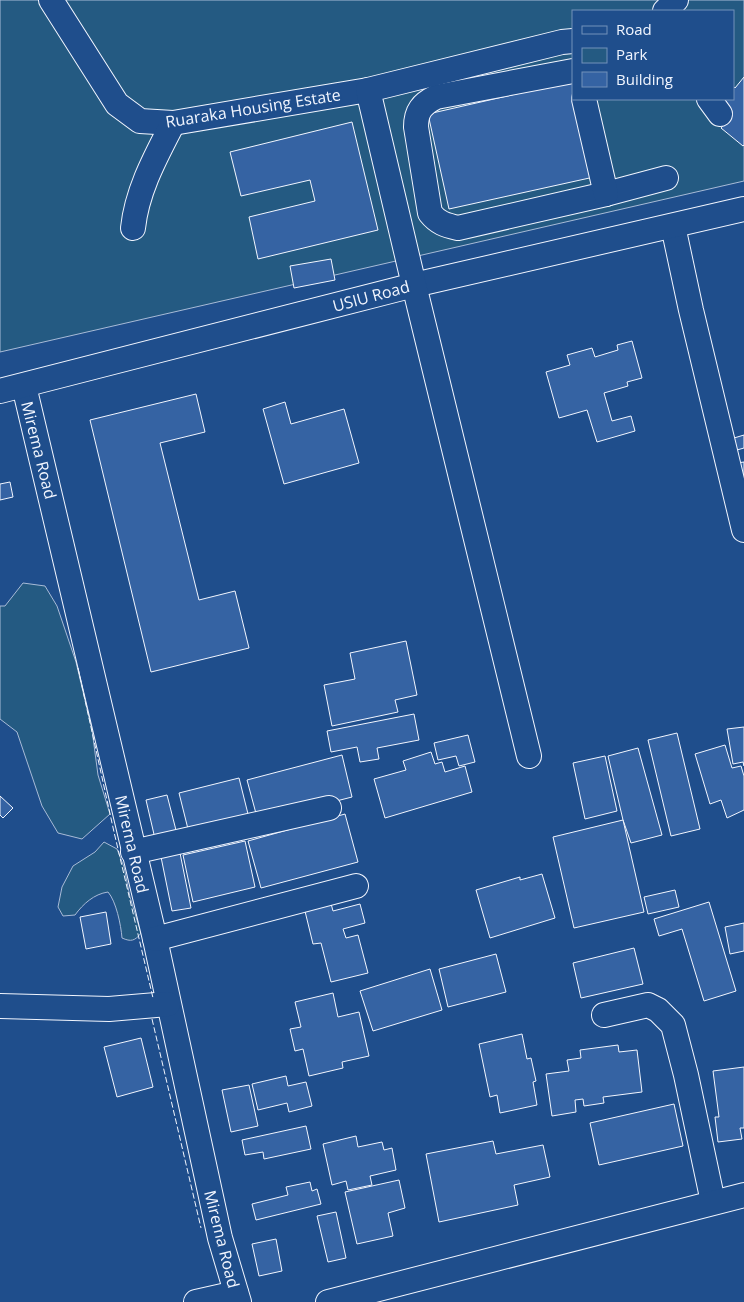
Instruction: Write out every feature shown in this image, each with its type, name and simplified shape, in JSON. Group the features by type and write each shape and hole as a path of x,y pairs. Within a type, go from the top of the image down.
{"street":[{"name":"Ruaraka Housing Estate","path":"50,0 117,104 140,121 173,123 368,90 572,41"},
{"path":"666,10 676,0"},
{"path":"572,71 436,96 420,107 416,115 416,127 430,213 437,221 458,228 606,194 666,178"},
{"path":"368,90 529,756"},
{"path":"584,100 606,194"},
{"path":"133,228 139,196 151,165 173,123"},
{"name":"USIU Road","path":"0,391 414,285 744,209"},
{"path":"674,226 691,310 744,530"},
{"name":"Mirema Road","path":"24,386 155,939 220,1238 237,1298"},
{"path":"134,852 328,808"},
{"path":"155,939 356,886"},
{"path":"0,1006 109,1009 168,1004"},
{"path":"604,1015 648,1005 658,1010 673,1025 686,1075 713,1202"},
{"path":"328,1302 744,1195"},
{"path":"196,1302 237,1298"}],"green space":[{"path":"0,0 744,0 744,181 0,352"},
{"path":"23,583 45,586 57,606 76,662 92,730 98,775 110,814 82,839 58,833 42,806 17,732 0,719 0,606 5,606"},
{"path":"104,842 117,849 124,867 130,897 141,933 133,940 122,938 116,907 108,892 89,900 75,915 63,916 58,907 62,887 73,866 95,852"}],"building":[{"path":"744,77 743,146 721,128 732,115 715,102 717,100 734,100 735,88"},
{"path":"572,81 572,100 594,177 449,209 428,114"},
{"path":"352,122 378,230 258,259 249,217 315,201 310,180 241,196 230,152"},
{"path":"331,259 335,280 294,288 290,266"},
{"path":"632,341 642,378 627,382 628,386 604,393 612,421 631,416 635,431 597,442 587,410 559,418 546,372 570,365 567,355 592,348 595,357 618,350 617,345"},
{"path":"196,394 205,432 160,443 199,600 235,591 249,648 151,672 90,420"},
{"path":"285,402 291,424 344,409 359,463 284,484 263,409"},
{"path":"744,435 744,448 737,450 734,438"},
{"path":"744,462 744,483 737,463"},
{"path":"10,482 13,497 0,500 0,484"},
{"path":"406,641 417,695 395,700 398,712 332,726 324,685 355,679 350,653"},
{"path":"414,714 419,740 377,748 379,759 360,762 357,747 331,752 327,731"},
{"path":"744,727 744,766 743,762 733,764 727,729"},
{"path":"677,733 700,829 671,836 648,740"},
{"path":"468,735 475,762 459,766 456,756 438,760 434,743"},
{"path":"725,745 732,768 741,766 744,776 744,810 727,818 721,800 710,804 695,754"},
{"path":"638,748 662,835 631,843 623,820 608,756"},
{"path":"431,752 435,764 442,762 445,772 465,766 472,792 385,818 374,779 406,770 403,761"},
{"path":"342,755 352,797 258,821 247,780"},
{"path":"605,756 617,811 585,819 573,763"},
{"path":"239,778 250,822 190,837 179,793"},
{"path":"167,795 178,838 156,843 146,800"},
{"path":"0,796 13,808 3,818 0,815"},
{"path":"345,814 358,862 261,888 248,841"},
{"path":"623,820 644,912 574,928 553,837"},
{"path":"245,841 255,887 193,902 183,855"},
{"path":"180,853 191,908 172,911 161,857"},
{"path":"542,874 555,918 490,938 476,890 520,877 520,880"},
{"path":"675,890 679,907 648,914 644,897"},
{"path":"329,896 333,911 360,904 365,923 343,929 346,938 358,935 368,973 331,982 321,943 313,944 303,903"},
{"path":"709,902 736,991 704,1001 682,929 659,936 654,919"},
{"path":"106,912 111,944 86,949 80,917"},
{"path":"744,923 744,951 730,954 725,927"},
{"path":"634,948 643,984 581,998 573,963"},
{"path":"496,954 506,992 448,1007 439,969"},
{"path":"430,969 442,1010 373,1031 360,991"},
{"path":"333,993 338,1017 359,1012 369,1056 342,1062 343,1068 309,1076 303,1049 295,1051 290,1029 301,1027 295,1002"},
{"path":"522,1034 527,1059 531,1058 536,1081 533,1082 537,1105 500,1113 497,1095 490,1097 479,1044"},
{"path":"141,1038 153,1087 117,1097 104,1047"},
{"path":"618,1045 619,1052 637,1050 642,1092 603,1097 604,1103 584,1106 583,1099 575,1100 576,1112 552,1116 546,1074 569,1071 567,1060 581,1058 580,1050"},
{"path":"744,1067 744,1128 740,1128 742,1139 718,1142 715,1117 719,1117 713,1071"},
{"path":"286,1076 288,1086 306,1082 312,1106 289,1112 287,1103 258,1110 252,1084"},
{"path":"249,1085 258,1126 231,1132 222,1090"},
{"path":"674,1104 683,1146 599,1165 590,1123"},
{"path":"306,1126 311,1149 264,1159 263,1152 245,1155 242,1140"},
{"path":"356,1136 358,1147 382,1142 384,1150 392,1148 396,1170 370,1176 372,1185 348,1190 346,1181 332,1185 323,1144"},
{"path":"493,1141 496,1154 543,1145 550,1177 514,1185 518,1205 439,1222 426,1154"},
{"path":"399,1180 405,1208 388,1213 393,1236 357,1244 345,1192"},
{"path":"310,1182 312,1191 317,1189 321,1204 256,1220 252,1204 288,1195 286,1187"},
{"path":"336,1212 346,1258 328,1262 317,1216"},
{"path":"276,1239 282,1271 259,1276 252,1244"}],"fence":[{"path":"78,668 153,998"},
{"path":"152,1019 201,1228"}]}
